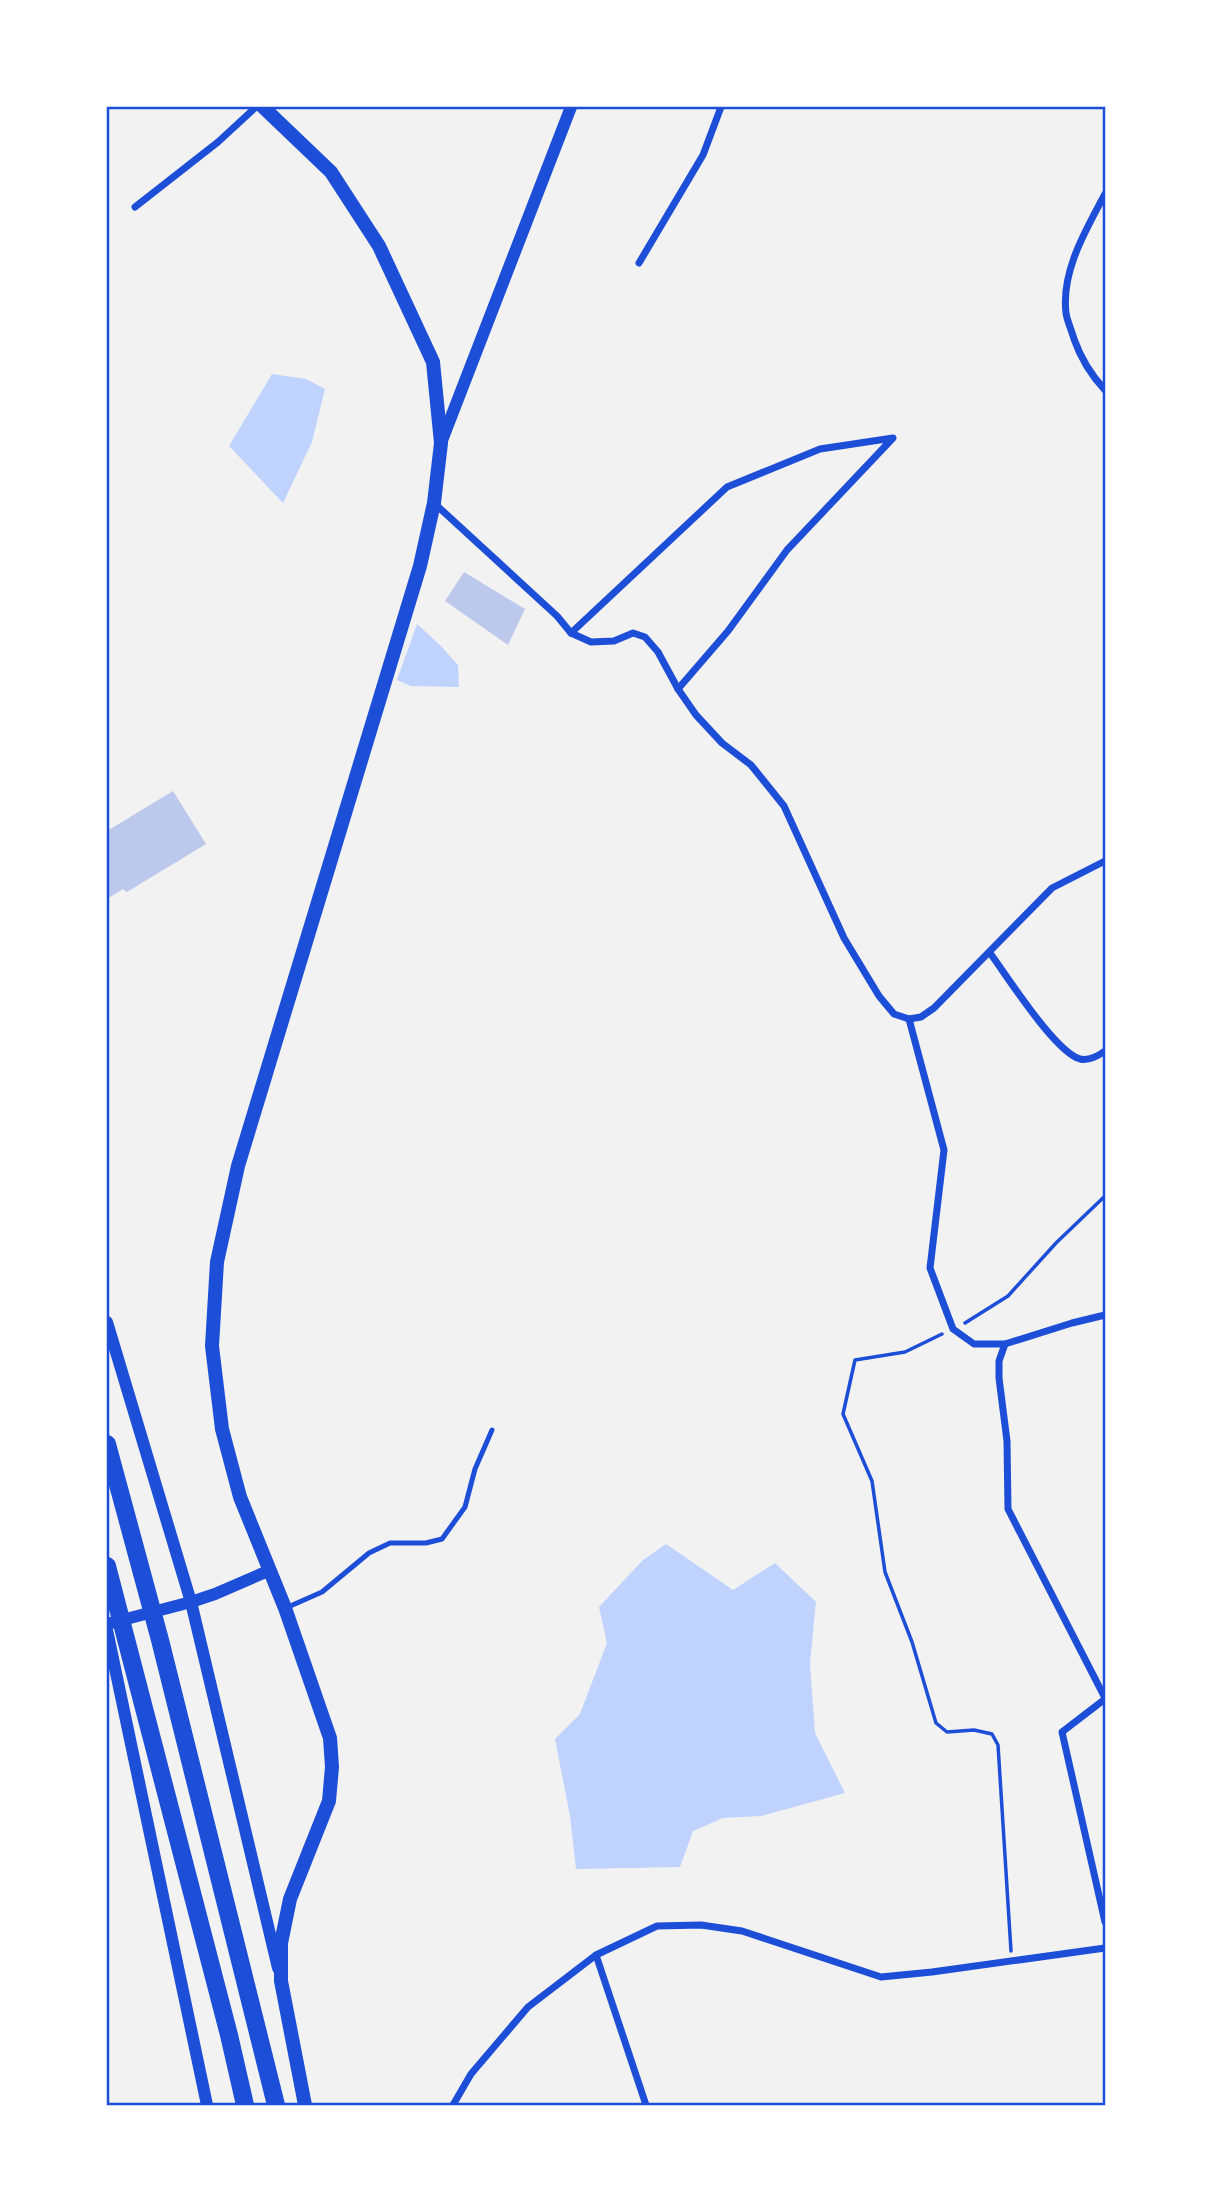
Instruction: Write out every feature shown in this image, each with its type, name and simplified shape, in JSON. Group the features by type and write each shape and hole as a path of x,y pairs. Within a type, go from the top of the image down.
{"highway":[{"path":"107,1444 160,1640 276,2105"},
{"path":"107,1566 245,2105"}],"main road":[{"path":"262,107 331,173 379,246 433,362 441,443 434,503 419,566 237,1166 217,1262 212,1346 222,1429 240,1497 285,1608 330,1738 332,1767 329,1801 290,1899 281,1943 281,1982 305,2105"}],"street":[{"path":"135,207 218,142 256,107"},
{"path":"441,443 571,107"},
{"path":"639,263 703,155 721,107"},
{"path":"1105,194 1084,234 1069,272 1066,313 1080,356 1105,390"},
{"path":"571,633 727,487 820,449 893,438 787,550 727,631 678,689"},
{"path":"434,503 557,616 571,633 591,642 614,641 633,634 645,637 658,652 695,715 722,743 751,765 784,806 844,938 879,996 894,1014 909,1019 921,1017 934,1008 1052,888 1105,862"},
{"path":"990,953 1046,1029 1065,1050 1080,1059 1097,1057 1105,1051"},
{"path":"909,1019 944,1150 930,1268 953,1329 974,1344 1005,1344 1105,1315"},
{"path":"107,1322 191,1602 281,1982"},
{"path":"1005,1344 999,1361 999,1378 1007,1441 1009,1508 1105,1698 1062,1732 1105,1922"},
{"path":"107,1624 191,1602 268,1571"},
{"path":"107,1630 207,2105"},
{"path":"453,2105 471,2074 528,2007 596,1955 657,1926 701,1925 742,1931 881,1977 1105,1948"},
{"path":"596,1955 646,2105"}],"lane":[{"path":"285,1608 322,1592 369,1553 390,1543 442,1539 466,1507 475,1469 492,1430"}],"path":[{"path":"1011,1960 998,1745 992,1734 974,1730 947,1732 936,1723 912,1642 885,1572 872,1481 843,1414 855,1360 905,1352 953,1329 1008,1296 1056,1243 1105,1196"}],"water":[{"path":"272,374 306,379 325,389 312,442 283,503 229,446"},
{"path":"417,624 458,665 459,687 411,686 397,680"},
{"path":"666,1544 733,1590 775,1563 816,1602 810,1664 815,1733 845,1793 761,1816 723,1818 693,1831 680,1867 576,1869 570,1816 555,1739 580,1714 607,1643 599,1607 643,1560"}],"building":[{"path":"464,572 525,609 508,645 445,601"},
{"path":"173,791 206,844 127,892 123,889 107,899 107,831"}]}
